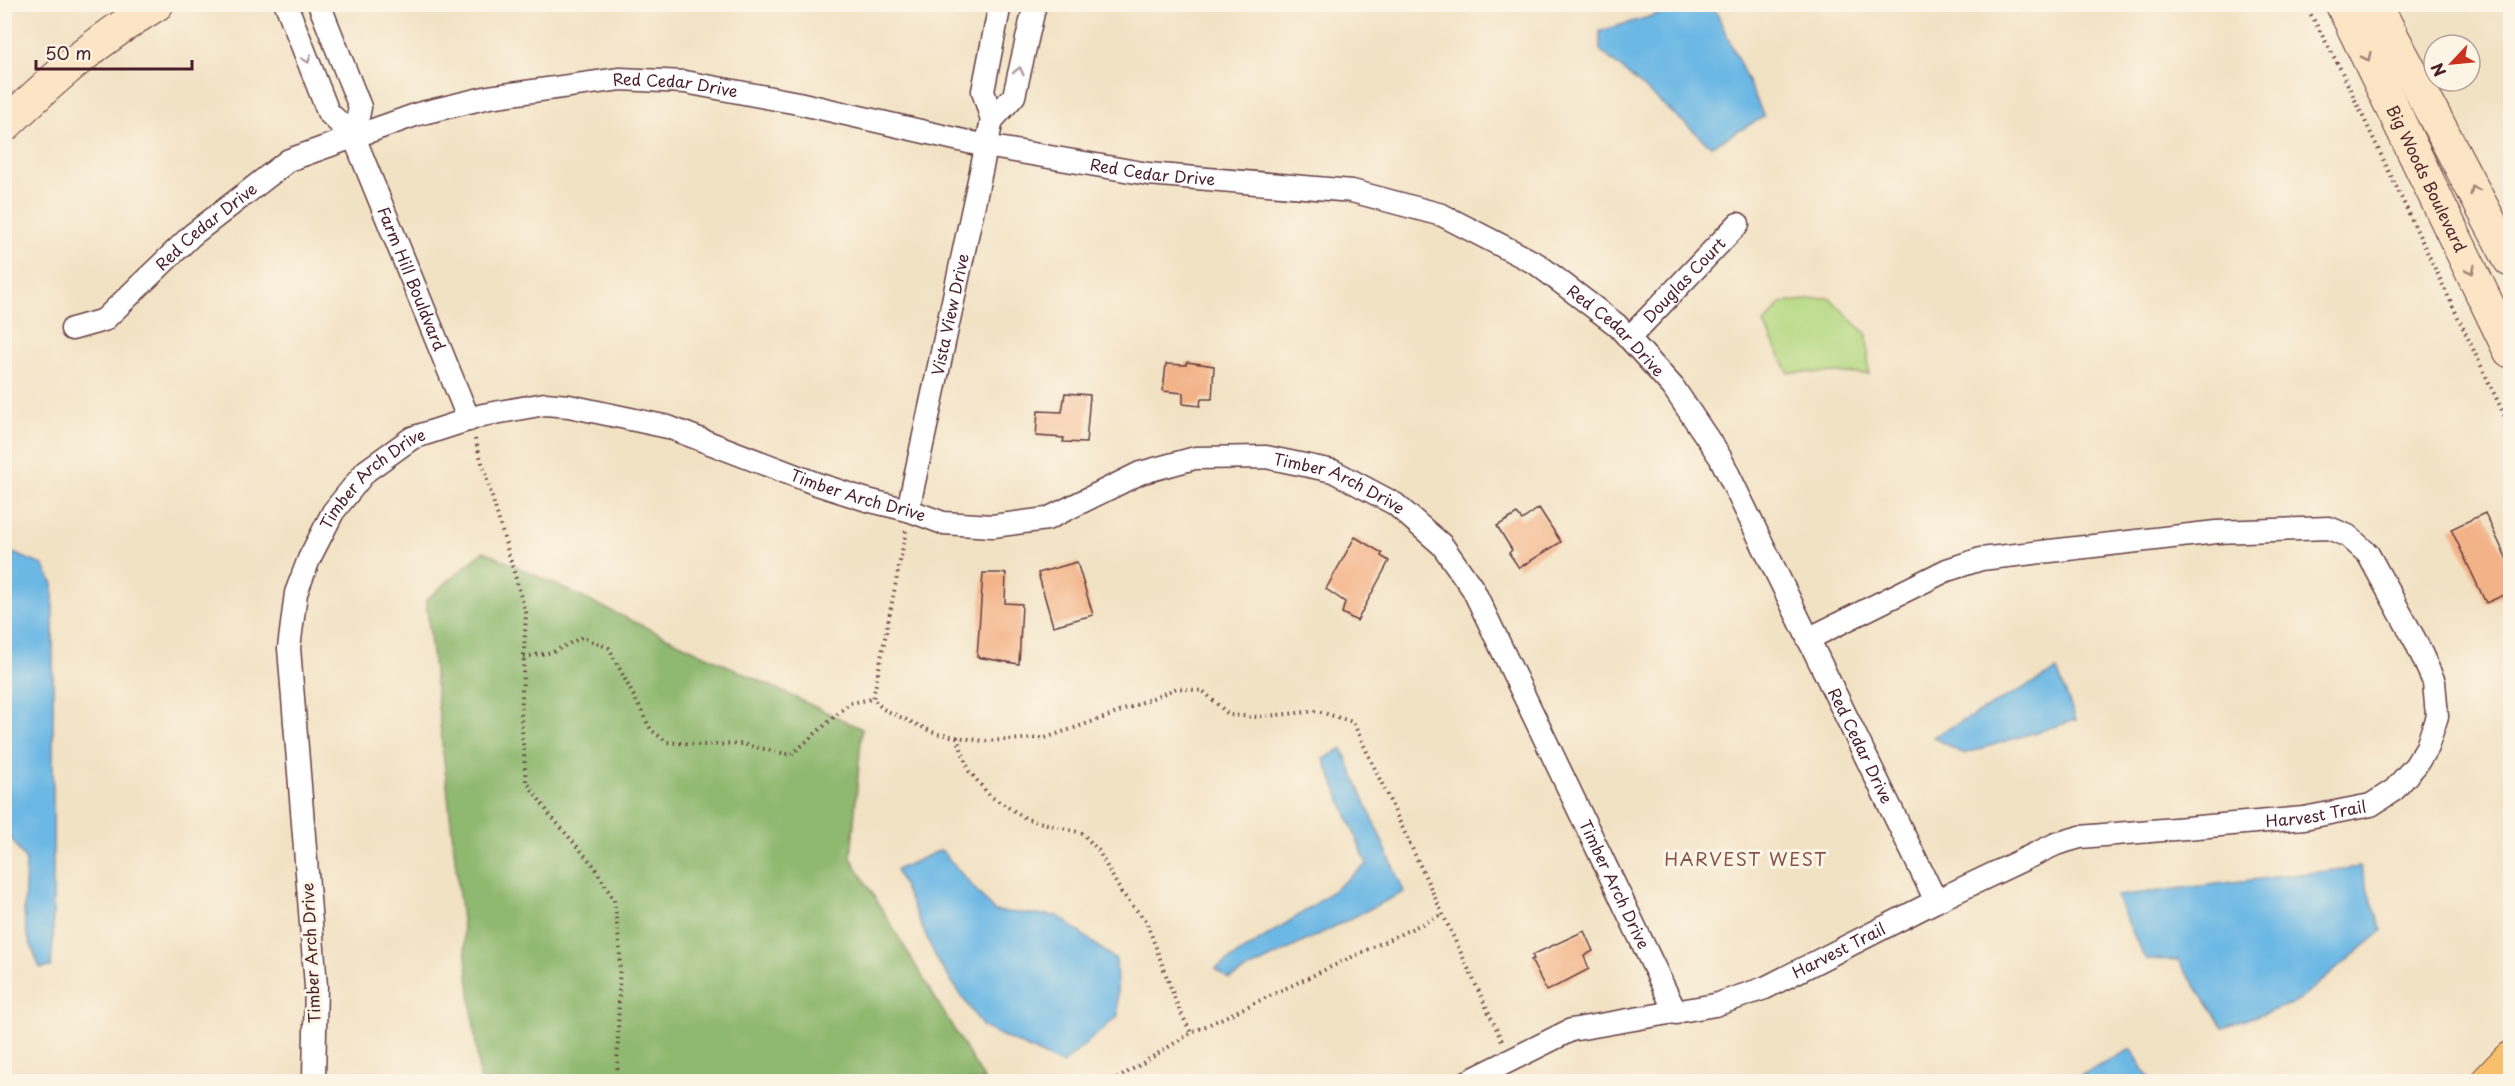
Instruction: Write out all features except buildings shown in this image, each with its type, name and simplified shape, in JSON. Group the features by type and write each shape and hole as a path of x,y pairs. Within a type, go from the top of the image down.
{"highway":[{"path":"2487,1082 2511,1058"}],"street":[{"path":"4,126 58,73 114,31 157,4"},
{"name":"Farm Hill Bouldvard","path":"286,4 328,112 354,137 469,420"},
{"path":"319,4 360,107 354,137"},
{"path":"992,120 983,91 1000,4"},
{"name":"Vista View Drive","path":"908,510 992,120 1014,96 1035,4"},
{"name":"Big Woods Boulevard","path":"2342,4 2511,351"},
{"name":"Big Woods Boulevard","path":"2375,4 2511,260"},
{"name":"Red Cedar Drive","path":"72,329 104,320 192,235 289,160 418,114 489,97 620,79 684,82 798,103 986,146 1148,174 1352,191 1442,215 1537,264 1617,325 1673,387 1720,458 1936,901"},
{"name":"Douglas Court","path":"1629,338 1738,224"},
{"name":"Timber Arch Drive","path":"314,1078 316,986 289,648 296,593 320,534 333,512 366,471 412,438 469,420 545,404 569,406 668,427 817,484 908,510 943,523 993,526 1047,519 1140,473 1195,458 1266,457 1333,471 1395,504 1442,545 1473,589 1676,1013"},
{"name":"Harvest Trail","path":"1467,1082 1500,1070 1571,1030 1715,1005 1765,988 1936,901 2056,844 2080,837 2307,818 2354,811 2386,797 2422,757 2437,716 2434,682 2416,642 2368,554 2358,543 2340,532 2317,527 2216,532 2127,541 1966,563 1808,639"}],"path":[{"path":"2305,4 2339,66 2511,427"},
{"path":"469,420 526,613 520,717 526,781 550,815 593,865 614,900 620,950 617,1082"},
{"path":"873,699 908,510"},
{"path":"524,657 553,652 582,637 609,648 651,730 667,742 700,745 742,744 791,755 850,703 873,699"},
{"path":"873,699 883,710 937,734 983,741 1045,738 1109,716 1177,687 1203,692 1229,715 1257,717 1317,711 1353,722 1443,914 1500,1070"},
{"path":"957,737 969,771 990,796 1027,819 1082,834 1098,850 1121,892 1146,921 1178,1007 1191,1034"},
{"path":"1112,1082 1191,1034 1443,914"}],"green space":[{"path":"1829,297 1867,335 1869,374 1788,372 1764,324 1781,303"},
{"path":"484,551 862,729 851,858 985,1081 480,1081 426,600"}],"water":[{"path":"1690,5 1713,5 1764,117 1711,146 1600,50 1600,31"},
{"path":"5,550 43,565 53,584 53,938 51,967 40,968 27,935 24,912 26,861 5,829"},
{"path":"2057,670 2076,720 1963,754 1933,737"},
{"path":"1342,748 1404,892 1229,979 1215,969 1310,908 1367,864 1324,759"},
{"path":"941,850 994,911 1058,916 1116,960 1118,1016 1062,1064 983,1027 938,962 896,870"},
{"path":"2360,867 2382,931 2297,1002 2223,1027 2178,960 2145,959 2116,896"},
{"path":"2131,1049 2151,1081 2070,1081"}],"district":[{"name":"HARVEST WEST","path":"1746,860"}]}
